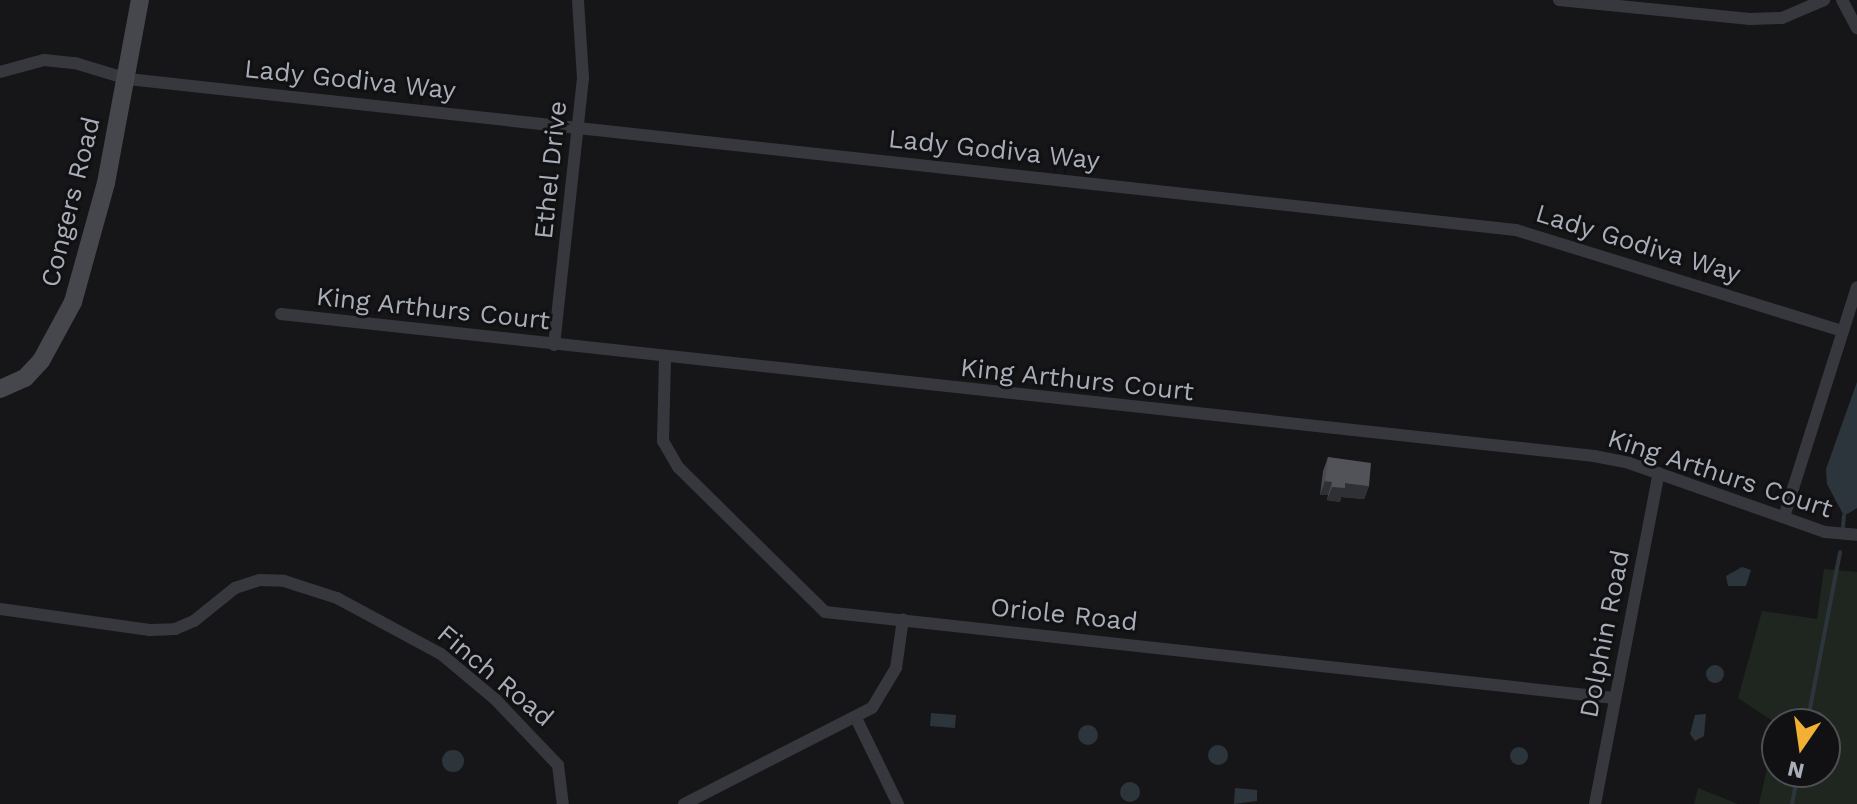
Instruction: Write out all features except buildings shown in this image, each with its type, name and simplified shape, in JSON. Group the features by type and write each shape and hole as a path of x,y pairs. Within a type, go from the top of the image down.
{"street":[{"name":"Congers Road","path":"0,389 25,378 41,361 73,302 106,183 128,79 140,0"},
{"name":"Ethel Drive","path":"554,345 583,78 578,0"},
{"path":"1559,0 1750,19 1782,18 1824,0"},
{"path":"1842,0 1857,28"},
{"name":"Lady Godiva Way","path":"0,72 44,60 75,63 128,79 1516,230 1843,331"},
{"path":"1784,517 1857,287"},
{"name":"King Arthurs Court","path":"281,314 665,359 1594,456 1659,473 1825,532 1857,535"},
{"name":"Oriole Road","path":"665,359 663,441 678,467 813,604 838,615 903,619 1614,698"},
{"name":"Dolphin Road","path":"1595,804 1659,473"},
{"name":"Finch Road","path":"0,609 150,630 175,629 194,621 235,588 260,580 284,581 337,598 441,654 496,700 558,765 563,804"},
{"path":"684,804 856,718 886,690 896,668 903,619"},
{"path":"856,718 898,804"}],"shaded area":[{"path":"1857,382 1857,508 1844,516 1827,484 1826,469"},
{"path":"1742,567 1751,570 1746,586 1728,586 1726,576"},
{"path":"1824,569 1857,572 1857,804 1759,804 1763,788 1841,788 1841,708 1761,708 1761,713 1738,698 1762,611 1817,619"},
{"path":"1711,665 1719,665 1724,674 1722,681 1711,683 1706,678 1706,670"},
{"path":"931,713 956,715 955,728 930,726"},
{"path":"1706,714 1704,736 1695,741 1690,734 1695,715"},
{"path":"1088,725 1095,728 1098,735 1095,742 1088,745 1081,742 1078,735 1081,728"},
{"path":"1218,745 1225,748 1228,755 1225,762 1218,765 1211,762 1208,755 1211,748"},
{"path":"1515,747 1523,747 1528,756 1526,763 1515,765 1510,760 1510,752"},
{"path":"453,750 464,761 453,772 442,761"},
{"path":"1130,782 1137,785 1140,792 1137,799 1130,802 1123,799 1120,792 1123,785"},
{"path":"1235,788 1257,790 1257,801 1234,804"},
{"path":"1698,788 1738,804 1694,804"}],"waterway":[{"path":"1843,527 1844,516"},
{"path":"1810,708 1840,552"},
{"path":"1792,804 1795,788"}]}
